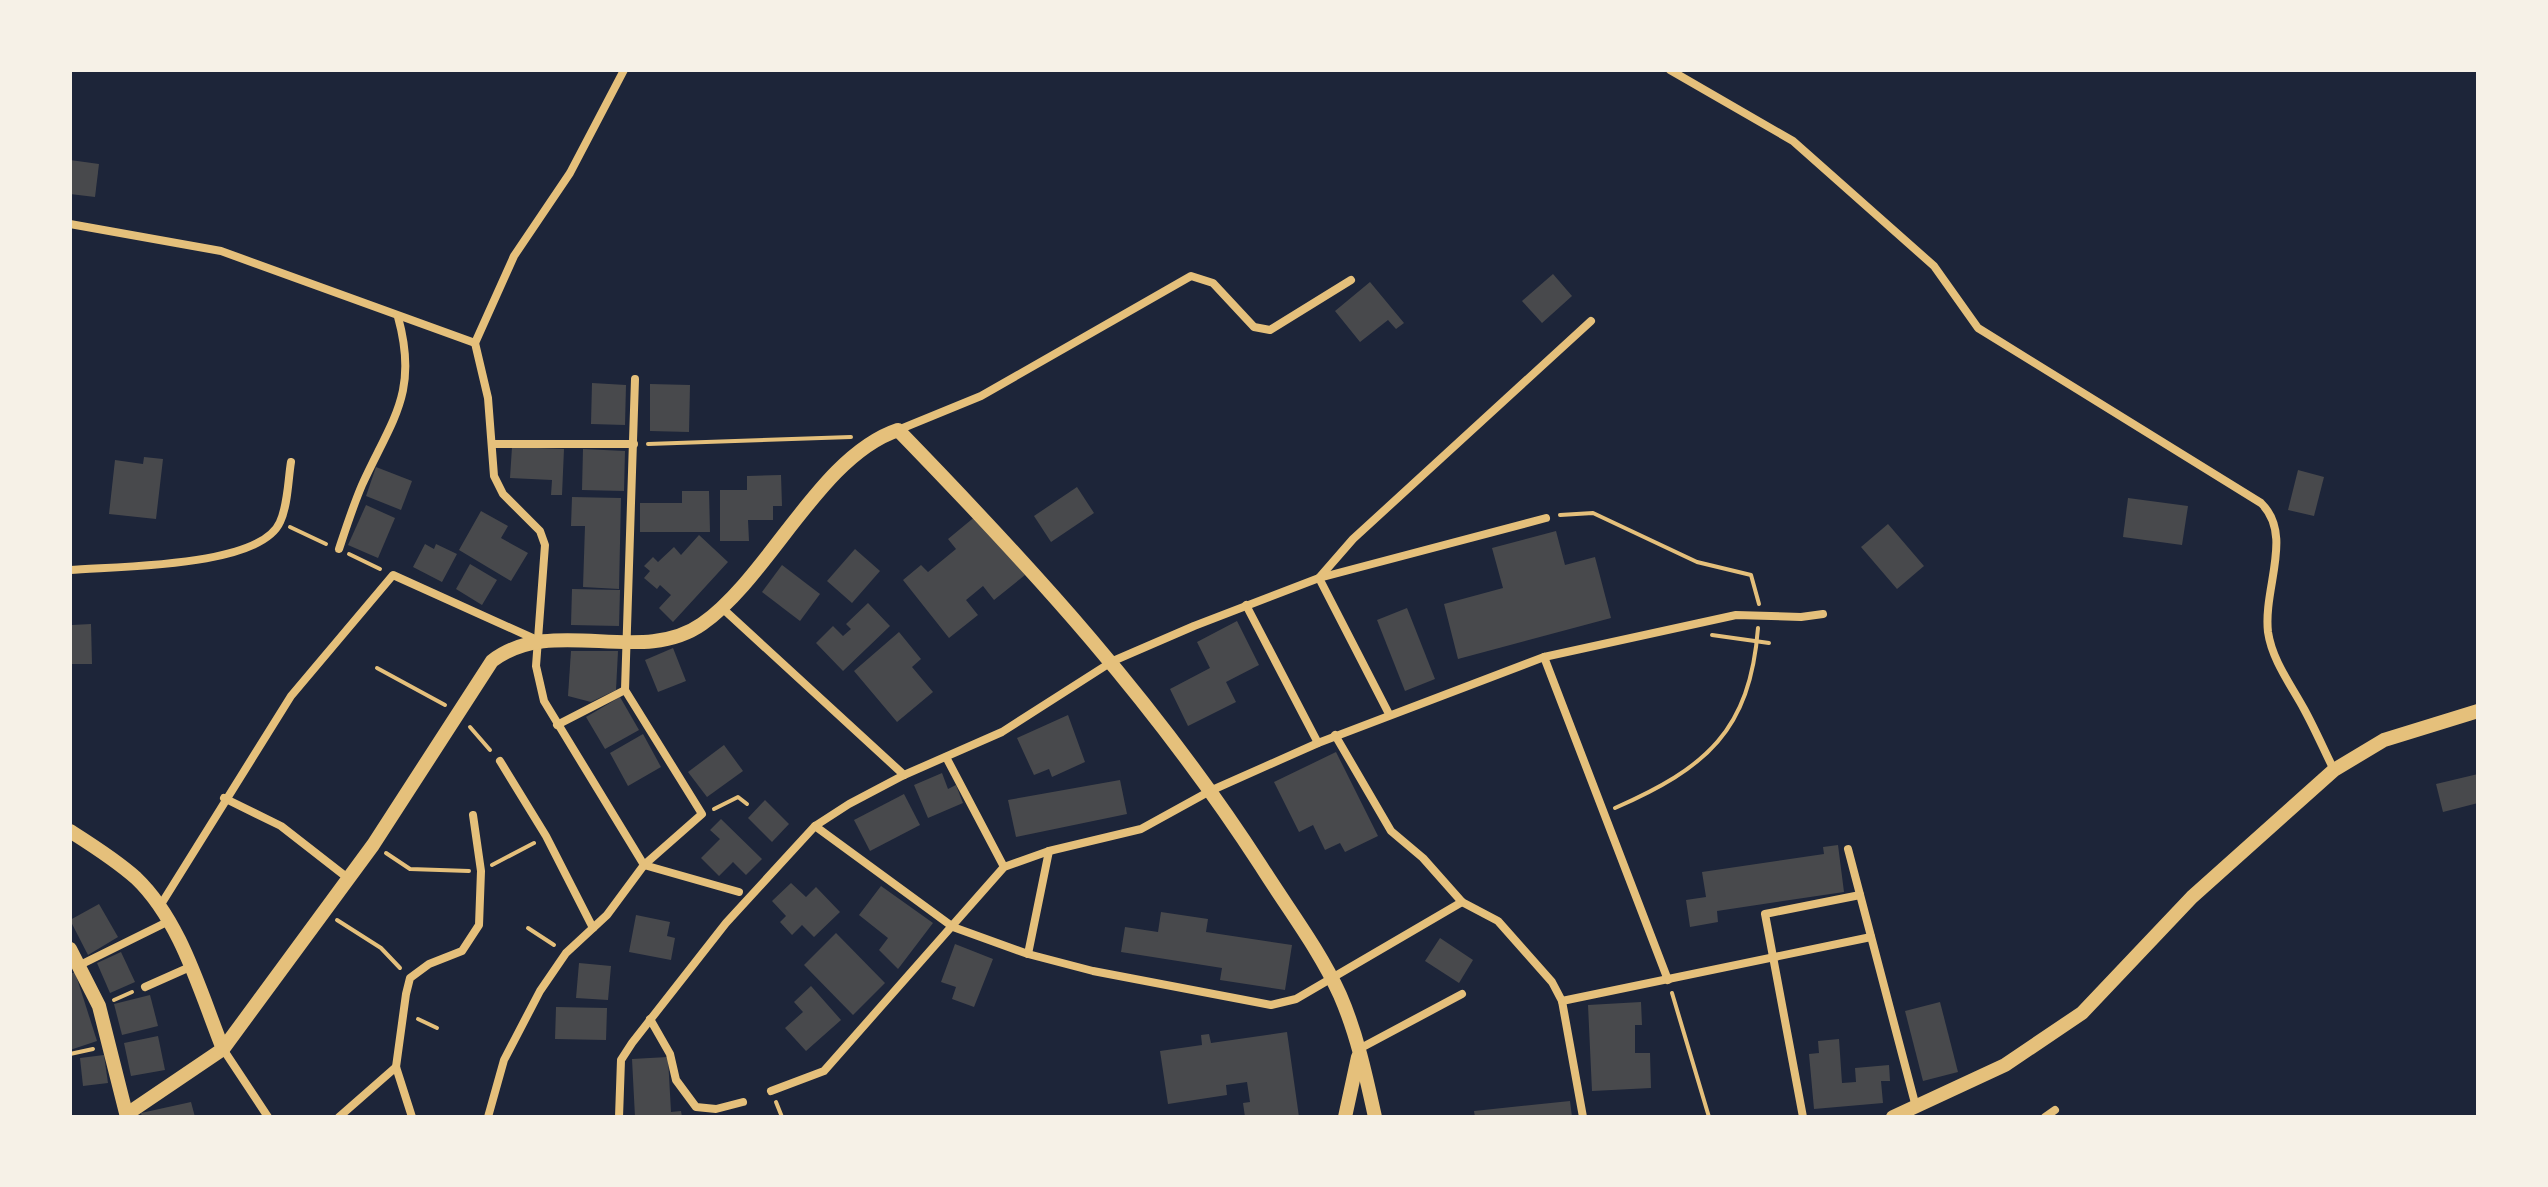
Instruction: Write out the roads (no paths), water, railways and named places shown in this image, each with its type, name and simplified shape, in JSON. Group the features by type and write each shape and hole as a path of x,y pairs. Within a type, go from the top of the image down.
{"street":[{"path":"624,70 570,173 514,256 475,343 485,374 494,476 498,485 540,531 545,545 536,666 544,701 644,865 739,892"},
{"path":"1670,70 1793,141 1934,266 1978,328 2261,503 2272,513 2278,538 2270,577 2268,632 2276,660 2334,770"},
{"path":"70,224 221,251 475,343"},
{"path":"70,949 99,1006 127,1116 223,1049 373,845 492,661 509,648 537,640 656,640 689,632 721,607 825,485 880,436 981,396 1191,276 1213,283 1254,327 1264,330 1270,330 1351,280"},
{"path":"339,549 361,488 403,399 407,359 398,317"},
{"path":"1319,578 1353,539 1591,321"},
{"path":"488,1117 508,1049 566,953 593,928 644,865 702,814 625,690 635,379"},
{"path":"898,430 1022,557 1113,661 1210,791 1303,928 1332,978 1359,1049 1375,1117"},
{"path":"492,444 634,444"},
{"path":"70,570 222,557 252,546 269,537 280,523 291,462"},
{"path":"619,1117 621,1060 726,923 815,826 904,775 1002,732 1113,661 1319,578 1546,518"},
{"path":"160,906 224,798 313,667 393,575 537,640"},
{"path":"1319,578 1389,714"},
{"path":"1246,605 1318,743"},
{"path":"721,607 904,775"},
{"path":"771,1091 824,1071 1004,867 1049,851 1141,829 1210,791 1335,735 1544,657 1736,615 1823,614"},
{"path":"1544,657 1668,980"},
{"path":"557,725 625,690"},
{"path":"1893,1117 1918,1112 2005,1065 2082,1013 2192,897 2334,770 2384,740 2478,711"},
{"path":"1335,735 1391,831 1423,858 1462,902 1498,921 1552,982 1562,1001 1583,1117"},
{"path":"946,757 1004,867"},
{"path":"500,761 546,836 593,928"},
{"path":"224,798 281,826 349,879"},
{"path":"412,1117 396,1067 410,978 429,964 462,951 479,925 481,871 473,815"},
{"path":"815,826 953,927 1028,954 1093,971 1271,1005 1296,999 1462,902"},
{"path":"70,831 136,879 160,906 190,967 223,1049 268,1117"},
{"path":"1848,849 1918,1112"},
{"path":"1028,954 1049,851"},
{"path":"1803,1117 1765,914 1860,895"},
{"path":"80,965 167,922"},
{"path":"1562,1001 1871,937"},
{"path":"145,987 190,967"},
{"path":"1359,1049 1462,994"},
{"path":"650,1019 670,1054 676,1080 696,1107 716,1109 743,1102"},
{"path":"1345,1117 1359,1049"},
{"path":"339,1117 396,1067"},
{"path":"2045,1117 2055,1110"}]}
